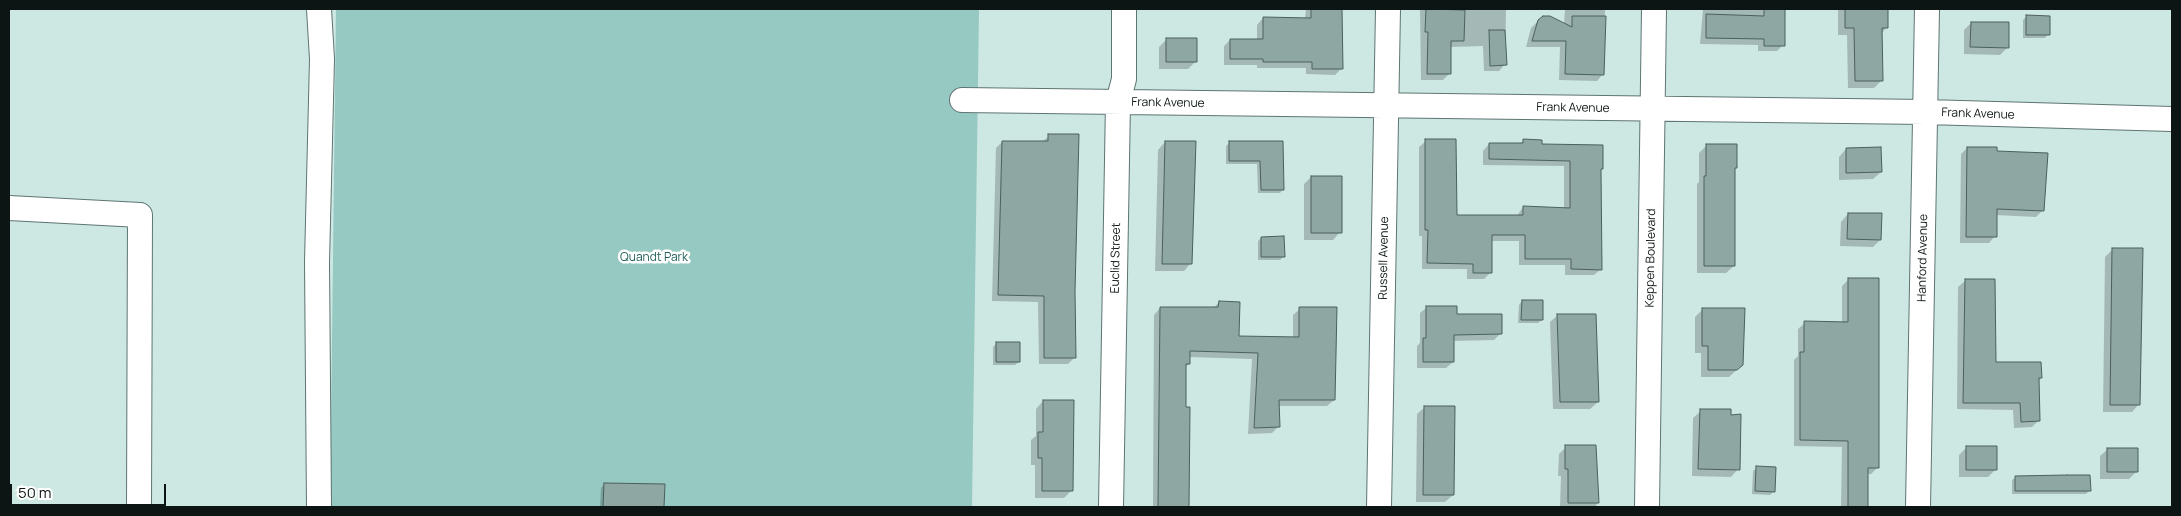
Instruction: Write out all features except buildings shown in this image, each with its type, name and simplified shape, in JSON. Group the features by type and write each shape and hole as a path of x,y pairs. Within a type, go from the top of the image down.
{"street":[{"path":"319,9 322,59 317,262 319,507"},
{"name":"Euclid Street","path":"1112,507 1118,102 1124,79 1124,9"},
{"name":"Russell Avenue","path":"1379,507 1388,9"},
{"name":"Keppen Boulevard","path":"1647,507 1654,9"},
{"name":"Hanford Avenue","path":"1918,507 1927,9"},
{"name":"Frank Avenue","path":"968,100 1926,112 2172,119"},
{"path":"9,208 140,215 139,507"}],"green space":[{"name":"Quandt Park","path":"336,9 979,9 972,507 330,507"}]}
